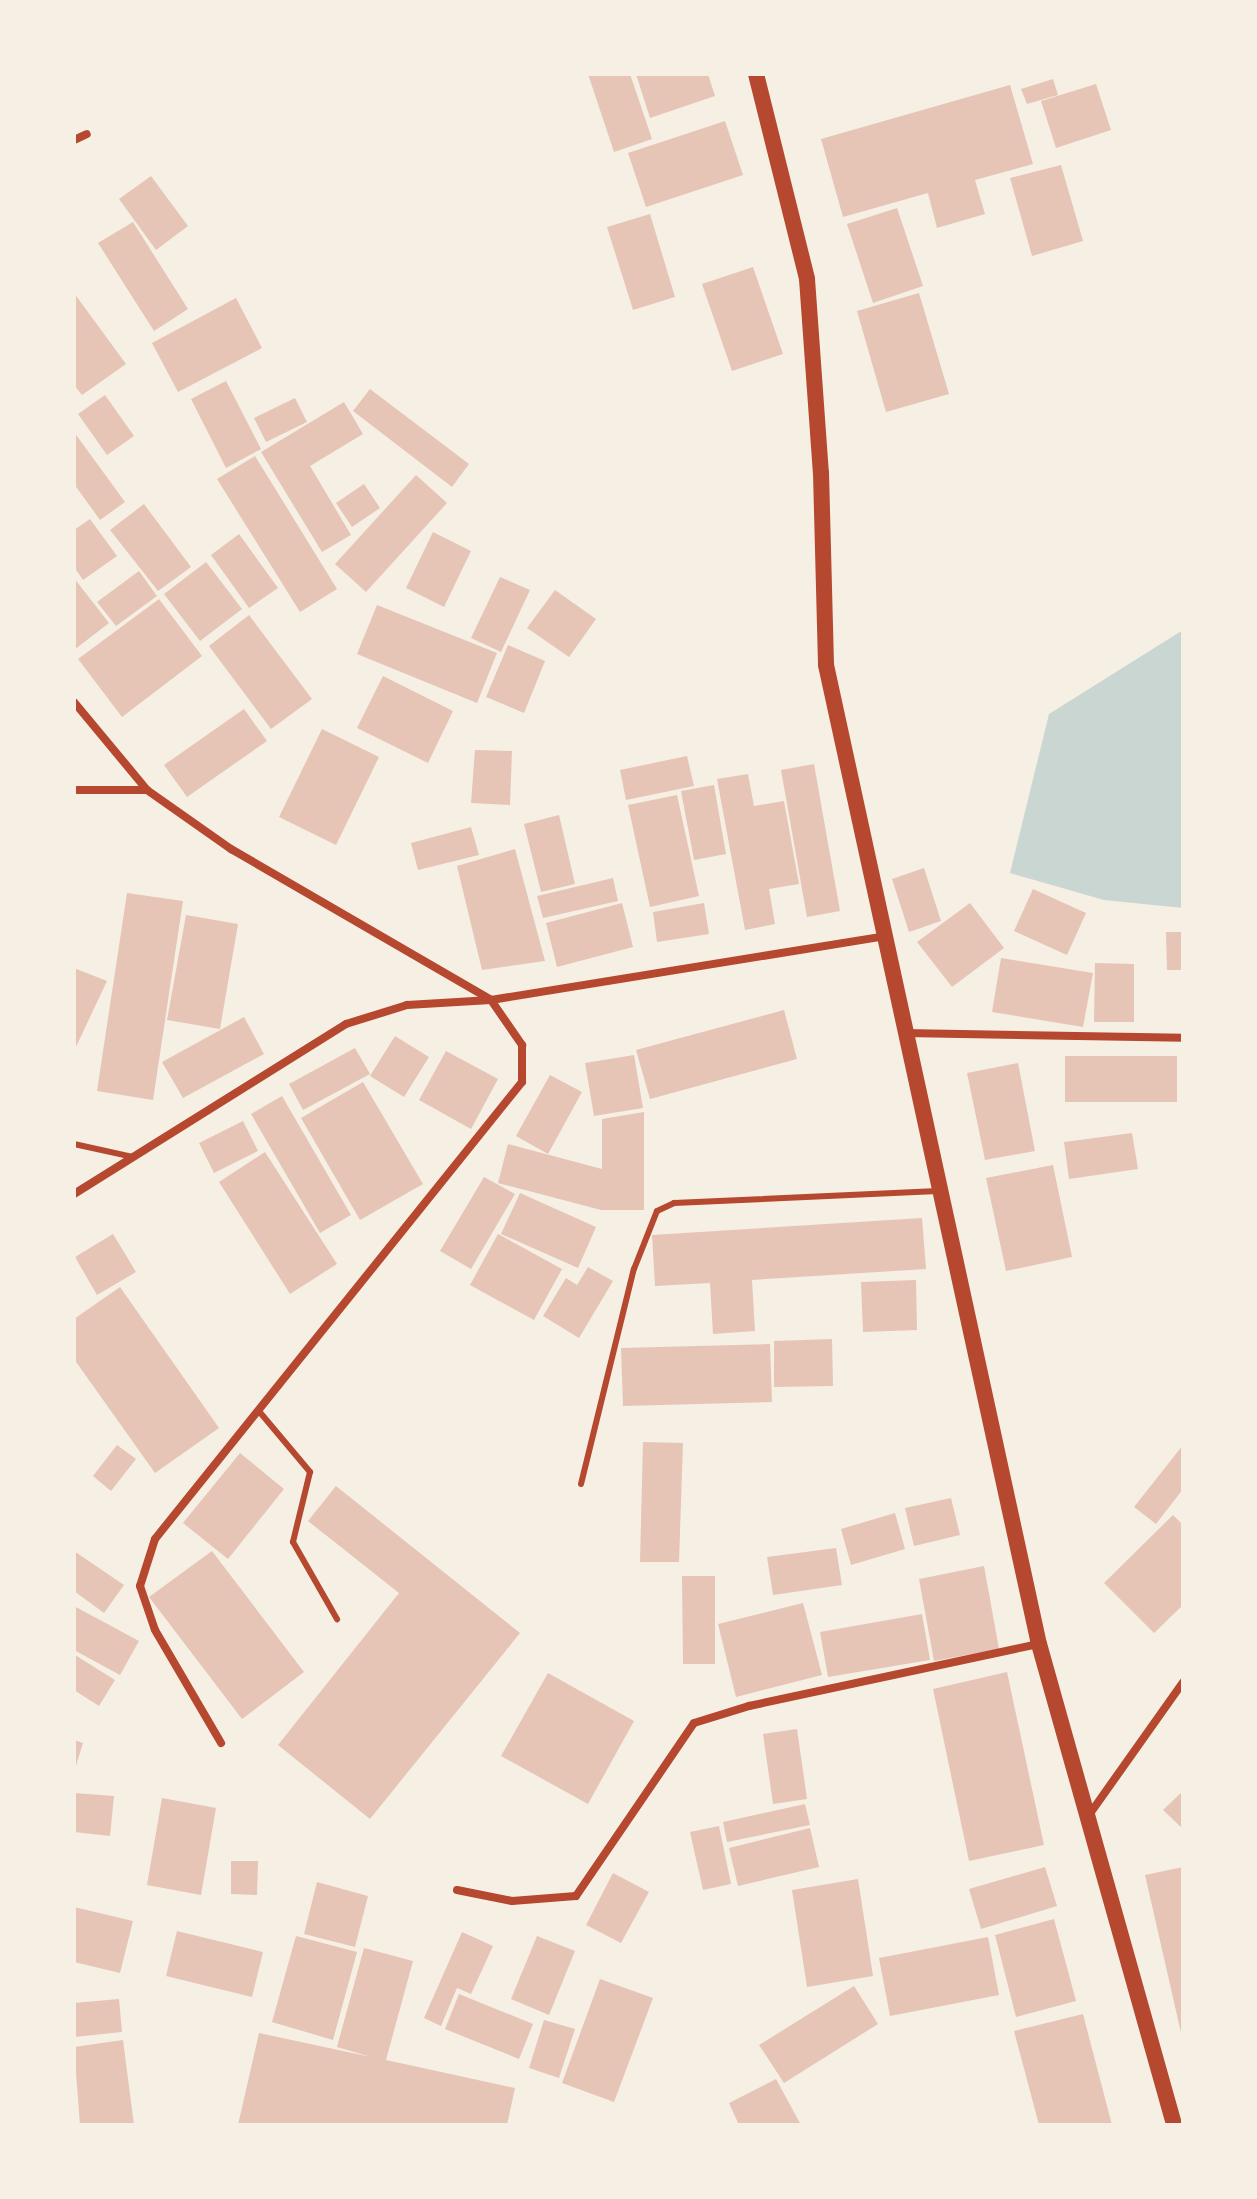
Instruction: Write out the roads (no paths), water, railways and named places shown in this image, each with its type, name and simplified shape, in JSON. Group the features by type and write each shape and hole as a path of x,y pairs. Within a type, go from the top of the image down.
{"main road":[{"path":"756,74 807,279 821,473 826,665 903,1033 1039,1644 1174,2125"}],"street":[{"path":"74,140 87,134"},
{"path":"74,702 147,790 231,849 491,1000 522,1045 522,1082 155,1539 140,1586 155,1630 221,1743"},
{"path":"74,790 147,790"},
{"path":"74,1194 346,1024 407,1005 491,1000 884,936"},
{"path":"903,1033 1183,1038"},
{"path":"457,1890 512,1901 576,1896 694,1723 749,1706 1039,1644"},
{"path":"1089,1815 1183,1682"}],"lane":[{"path":"74,1144 133,1157"},
{"path":"581,1484 634,1269 657,1211 674,1203 938,1191"},
{"path":"258,1410 310,1472 293,1542 337,1619"}]}
